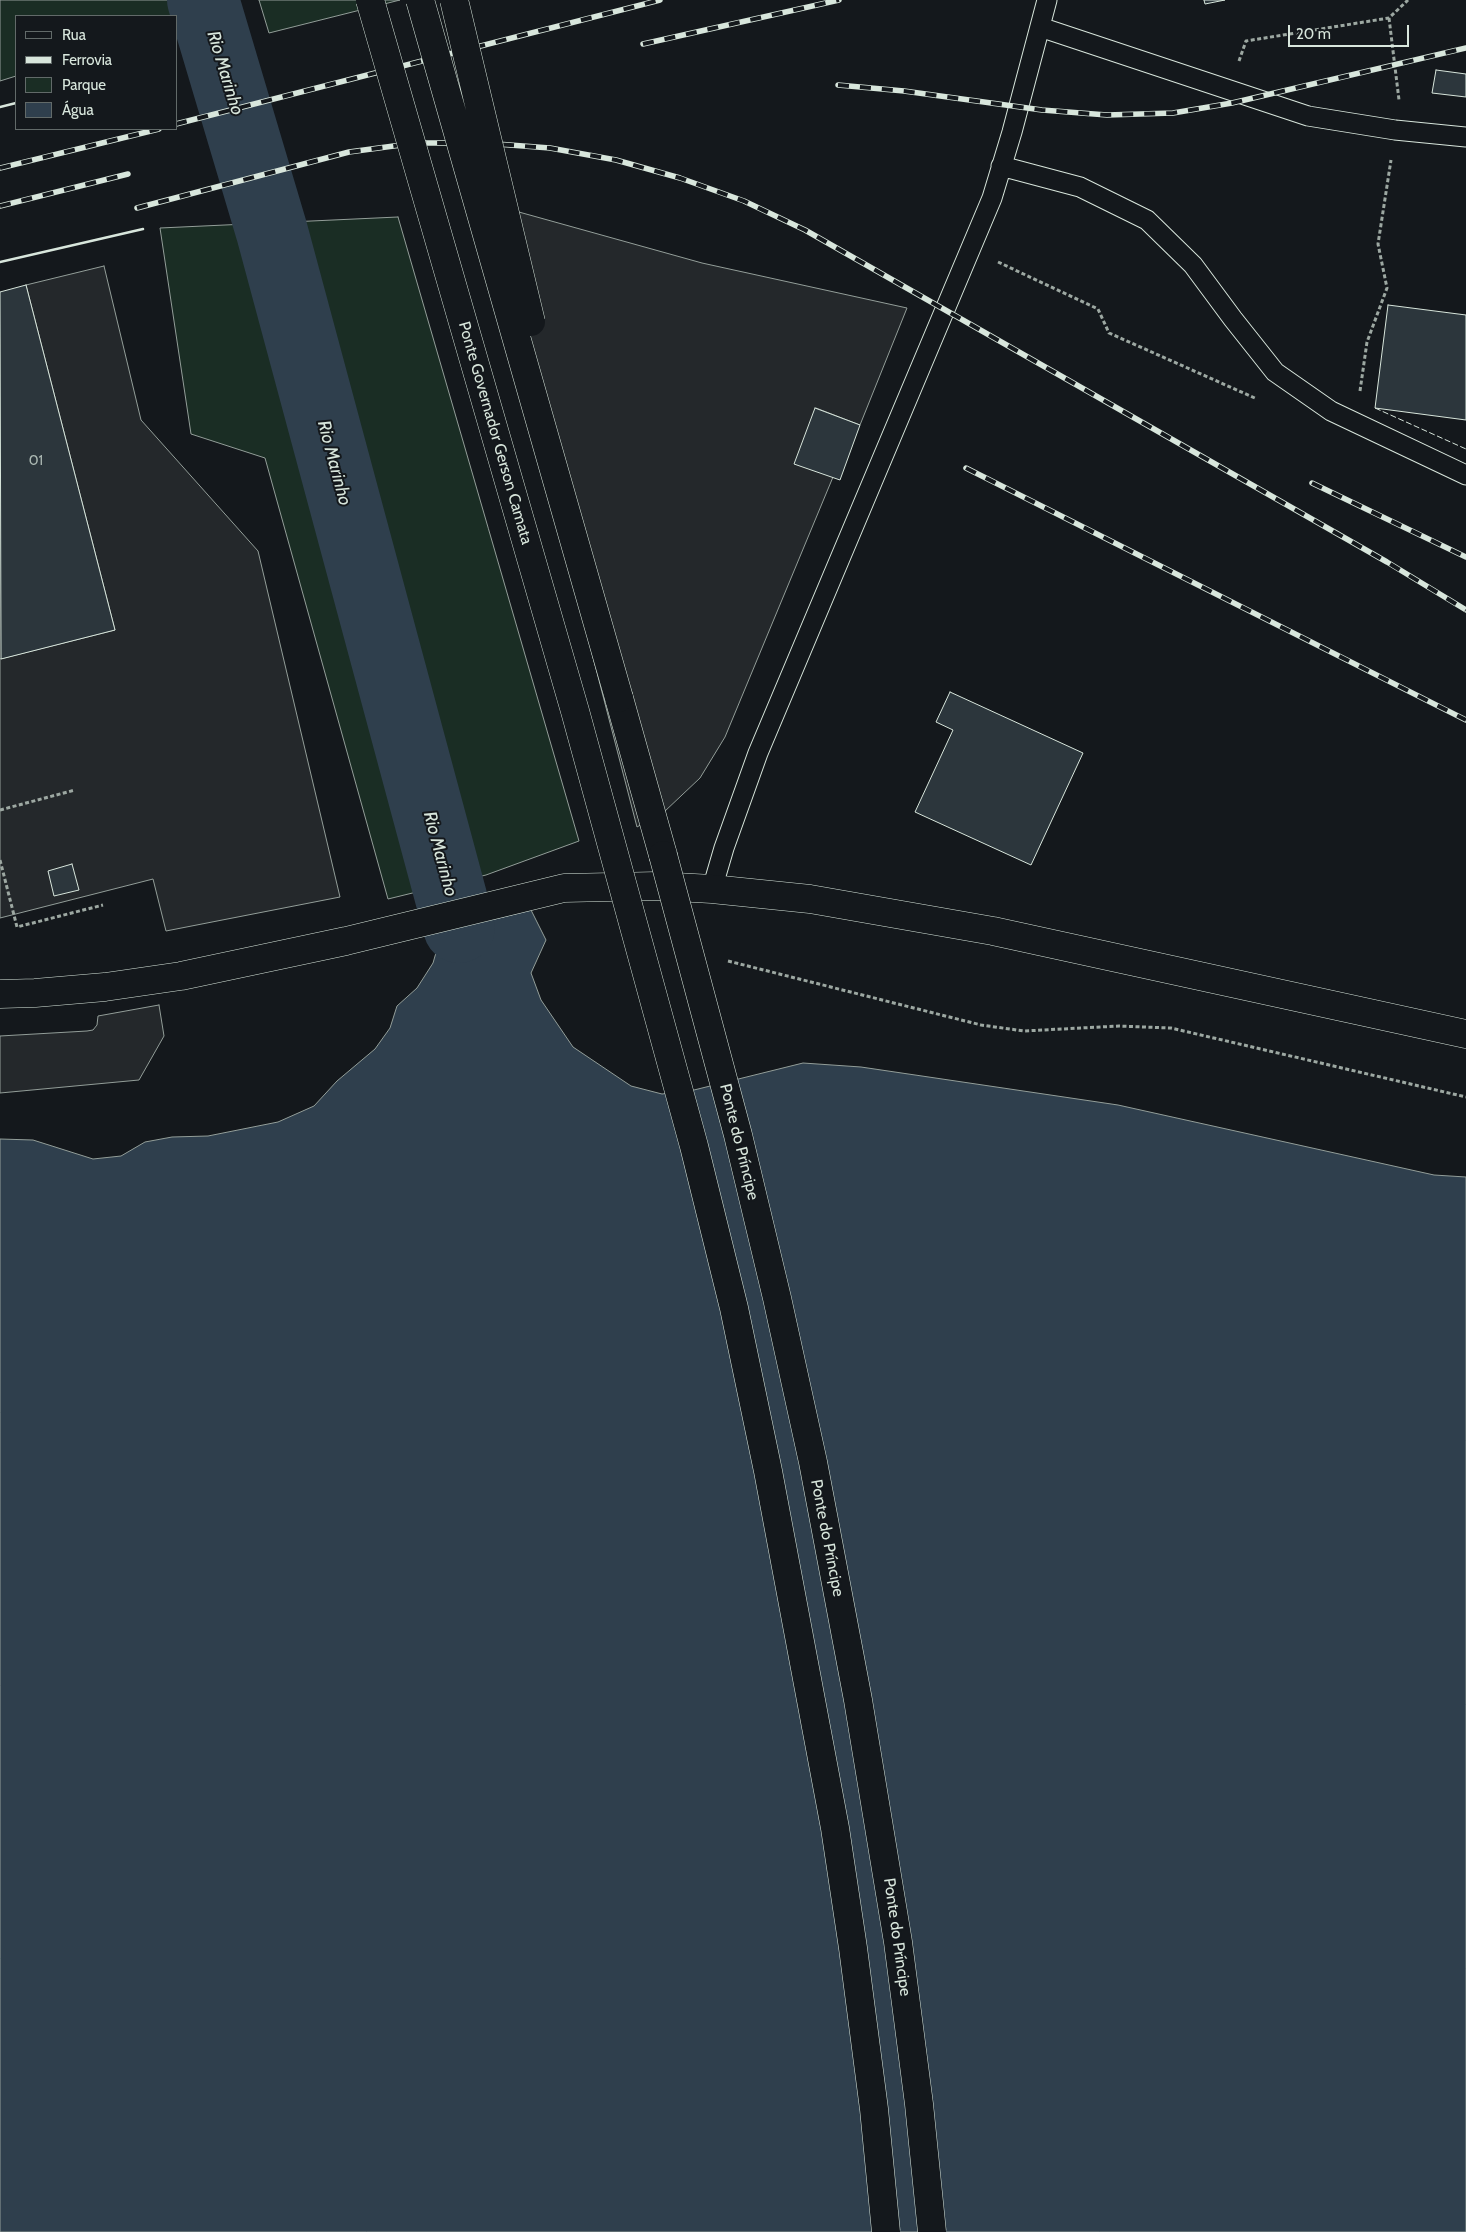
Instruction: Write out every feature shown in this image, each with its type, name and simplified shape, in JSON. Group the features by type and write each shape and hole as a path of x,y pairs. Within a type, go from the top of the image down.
{"main road":[{"name":"Ponte Governador Gerson Camata","path":"370,0 618,867 694,1146 734,1308 768,1471 838,1847 874,2109 886,2232"},
{"path":"420,0 619,698"},
{"path":"454,0 619,698"},
{"name":"Ponte do Príncipe","path":"619,698 741,1145 778,1298 815,1471 858,1700 897,1932 919,2104 932,2232"},
{"path":"0,994 105,987 182,976 346,941 564,888 656,886 712,889 810,899 993,931 1466,1034"}],"lane":[{"path":"712,889 724,848 758,753 992,198 1048,0"},
{"path":"1040,27 1308,116 1395,130 1466,137"},
{"path":"1001,166 1080,187 1147,220 1193,265 1232,319 1276,372 1331,411 1466,475"}],"path":[{"path":"1237,66 1246,41 1389,18 1408,0"},
{"path":"1389,18 1399,102"},
{"path":"0,810 75,790"},
{"path":"0,860 18,927 103,905"},
{"path":"725,961 981,1025 1024,1031 1120,1026 1171,1028 1466,1097"}],"green space":[{"path":"0,0 186,0 193,23 178,27 178,15 15,15 15,76 0,81"},
{"path":"259,0 400,0 269,33"},
{"path":"398,217 579,841 486,875 388,899 265,458 191,434 160,228"}],"shaded area":[{"path":"483,202 702,263 907,308 860,425 816,408 833,477 725,737 700,778 664,812 637,827 512,345"},
{"path":"104,266 141,420 258,551 340,897 166,931 153,879 0,918 0,659 115,630 26,285"},
{"path":"159,1005 164,1036 139,1080 0,1093 0,1036 93,1030 97,1025 98,1016"}],"water":[{"path":"531,910 546,940 531,973 541,1000 573,1047 631,1086 662,1094 690,1091 803,1063 861,1067 1118,1105 1434,1175 1466,1177 1466,2232 0,2232 0,1139 33,1140 93,1159 121,1156 145,1142 172,1137 208,1136 278,1122 314,1106 337,1081 375,1049 390,1028 397,1006 417,988 433,963 442,932"}],"building":[{"path":"1204,0 1225,0 1205,4"},
{"path":"1436,70 1466,74 1466,97 1432,93"},
{"path":"26,285 115,630 1,659 0,292"},
{"path":"1388,305 1466,315 1466,420 1375,408"},
{"path":"815,408 860,425 840,480 794,464"},
{"path":"950,692 1083,753 1031,865 915,812 953,730 936,722"},
{"path":"72,864 79,890 54,896 48,871"}],"waterway":[{"name":"Rio Marinho","path":"203,0 272,232 459,927"}],"railway":[{"path":"178,123 660,0"},
{"path":"643,44 839,0"},
{"path":"838,85 904,91 1042,110 1107,115 1173,113 1232,103 1466,48"},
{"path":"0,168 155,130"},
{"path":"137,208 349,152 416,143 483,143 550,148 616,160 680,178 744,201 805,230 1387,562 1466,610"},
{"path":"0,206 128,174"},
{"path":"966,468 1466,720"},
{"path":"1312,483 1466,557"}],"fence":[{"path":"1375,408 1466,449"}],"wall":[{"path":"0,107 15,103"},
{"path":"0,262 143,229"}]}
